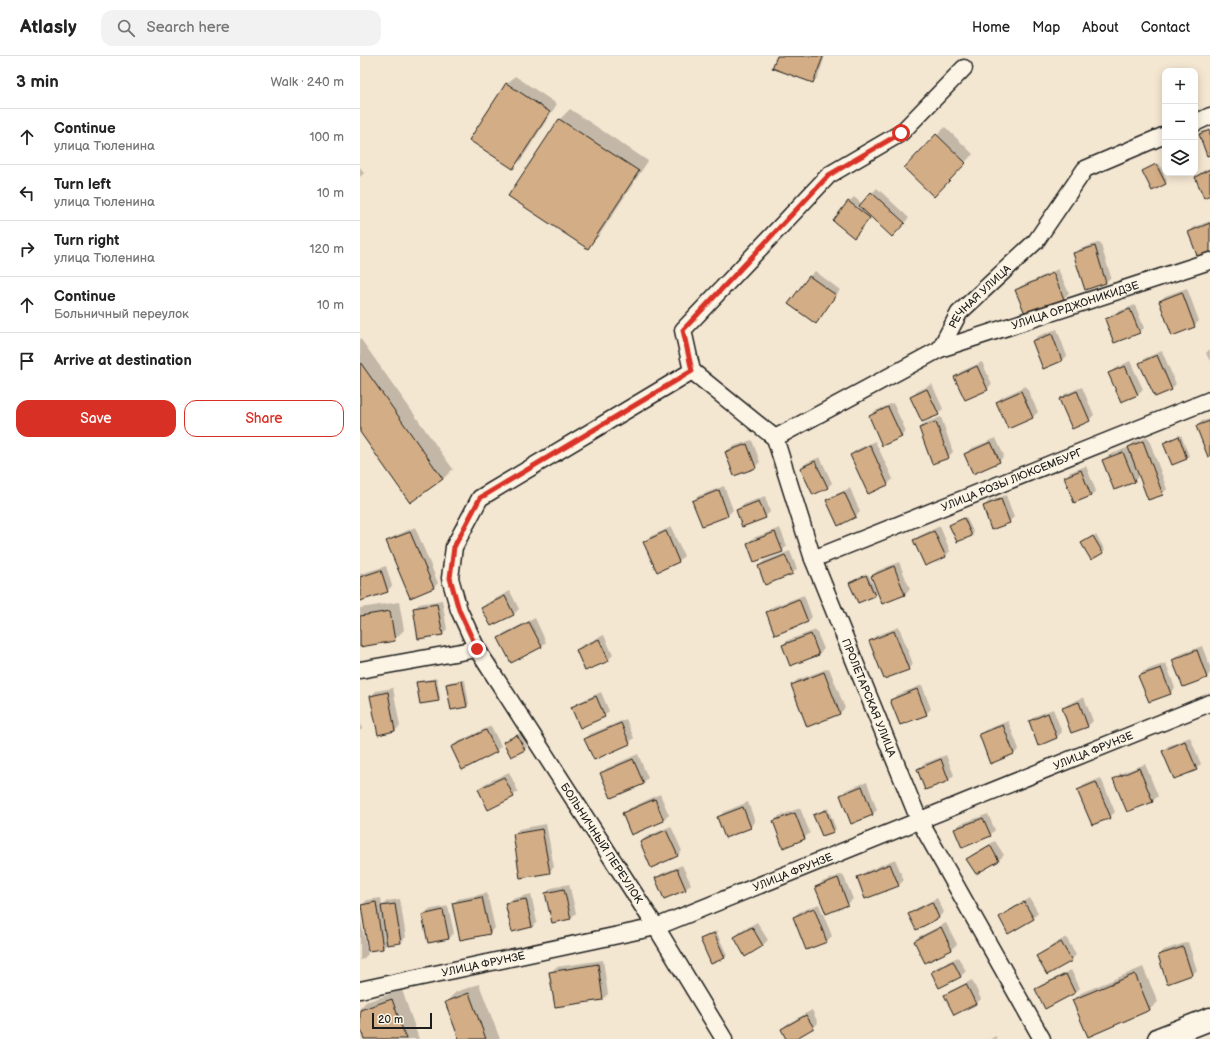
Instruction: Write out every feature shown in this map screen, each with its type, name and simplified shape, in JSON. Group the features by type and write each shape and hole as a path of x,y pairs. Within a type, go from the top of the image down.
{"main road":[{"path":"1159,1039 1210,1018"}],"street":[{"path":"940,349 775,438 692,371 683,330 829,175 901,133 964,68"},
{"path":"1198,122 1210,116"},
{"name":"РЕЧНАЯ УЛИЦА","path":"940,349 959,313 1036,241 1085,169 1162,136"},
{"name":"УЛИЦА ОРДЖОНИКИДЗЕ","path":"940,349 1210,261"},
{"name":"БОЛЬНИЧНЫЙ ПЕРЕУЛОК","path":"692,371 480,498 454,547 450,578 459,610 477,649 656,927 724,1039"},
{"name":"УЛИЦА РОЗЫ ЛЮКСЕМБУРГ","path":"813,559 1210,400"},
{"name":"ПРОЛЕТАРСКАЯ УЛИЦА","path":"775,438 813,559 919,820 1042,1039"},
{"path":"360,670 477,649"},
{"name":"УЛИЦА ФРУНЗЕ","path":"360,990 656,927 1210,703"}],"building":[{"path":"777,56 823,57 813,83 772,68"},
{"path":"506,83 550,112 513,169 469,140"},
{"path":"559,119 639,171 588,249 508,196"},
{"path":"1210,130 1210,155 1207,156 1199,134"},
{"path":"936,134 966,163 934,197 904,168"},
{"path":"1156,164 1166,184 1152,191 1142,171"},
{"path":"1210,169 1210,195 1204,198 1195,177"},
{"path":"871,192 905,223 892,237 859,206"},
{"path":"848,201 870,218 854,238 833,221"},
{"path":"1210,223 1210,253 1198,258 1188,232"},
{"path":"1095,246 1106,283 1085,290 1073,253"},
{"path":"1053,273 1064,299 1026,316 1015,290"},
{"path":"809,276 836,295 816,324 788,304"},
{"path":"1182,292 1195,327 1172,336 1159,301"},
{"path":"1130,309 1140,333 1114,343 1105,319"},
{"path":"1052,334 1062,361 1043,369 1032,341"},
{"path":"1157,355 1172,390 1155,397 1139,363"},
{"path":"360,362 443,479 410,503 360,432"},
{"path":"977,366 988,390 965,400 954,377"},
{"path":"1125,366 1138,395 1121,402 1108,373"},
{"path":"927,389 939,415 922,422 910,397"},
{"path":"1021,391 1033,418 1008,429 996,402"},
{"path":"1077,391 1090,421 1072,429 1059,399"},
{"path":"888,407 902,437 882,446 869,416"},
{"path":"1210,421 1210,456 1208,457 1196,426"},
{"path":"936,422 949,458 932,464 919,428"},
{"path":"1179,436 1187,459 1172,465 1163,443"},
{"path":"1143,441 1163,495 1148,500 1128,447"},
{"path":"991,442 1000,462 973,474 964,454"},
{"path":"747,444 756,468 734,476 725,452"},
{"path":"870,445 888,485 868,494 850,455"},
{"path":"1123,452 1135,482 1114,490 1102,460"},
{"path":"815,461 828,488 813,495 800,468"},
{"path":"1081,470 1091,496 1074,503 1064,477"},
{"path":"719,490 728,516 702,526 692,501"},
{"path":"844,492 856,517 838,526 826,500"},
{"path":"1001,499 1010,523 991,530 983,506"},
{"path":"759,501 766,518 742,527 736,510"},
{"path":"964,518 972,536 957,542 949,525"},
{"path":"666,531 679,562 657,572 643,542"},
{"path":"934,531 946,557 925,566 913,540"},
{"path":"410,532 434,588 410,598 386,541"},
{"path":"775,532 783,552 754,562 747,543"},
{"path":"1093,536 1103,553 1091,560 1081,543"},
{"path":"785,555 793,574 765,585 758,566"},
{"path":"894,566 905,595 882,604 871,576"},
{"path":"381,570 388,592 360,601 360,577"},
{"path":"866,575 875,596 858,603 849,583"},
{"path":"505,596 514,615 491,626 481,608"},
{"path":"799,599 808,622 775,635 766,612"},
{"path":"437,604 443,635 418,639 413,608"},
{"path":"390,611 395,641 360,647 360,616"},
{"path":"529,622 542,647 511,663 498,638"},
{"path":"894,631 909,670 884,679 869,641"},
{"path":"811,634 819,655 790,666 782,645"},
{"path":"599,639 609,661 585,671 576,650"},
{"path":"1197,650 1207,678 1183,687 1172,660"},
{"path":"1161,668 1171,694 1149,702 1138,676"},
{"path":"824,672 840,714 807,727 791,685"},
{"path":"435,680 439,701 420,704 416,682"},
{"path":"462,681 467,707 451,710 446,684"},
{"path":"917,689 927,715 900,725 890,700"},
{"path":"388,692 395,731 378,735 370,696"},
{"path":"596,696 605,717 580,728 571,707"},
{"path":"1079,702 1088,727 1071,733 1062,708"},
{"path":"1048,713 1057,738 1038,746 1029,721"},
{"path":"621,723 630,744 594,760 584,739"},
{"path":"1003,725 1014,754 990,764 979,734"},
{"path":"486,730 497,752 462,770 451,747"},
{"path":"517,735 525,750 511,757 503,742"},
{"path":"1185,741 1197,770 1174,779 1162,751"},
{"path":"633,759 644,784 611,798 600,773"},
{"path":"941,759 949,781 925,790 917,769"},
{"path":"1139,768 1153,802 1127,812 1113,779"},
{"path":"504,777 514,797 488,810 478,789"},
{"path":"1096,782 1111,818 1092,825 1077,790"},
{"path":"862,786 873,815 851,824 840,795"},
{"path":"655,799 664,821 631,835 622,813"},
{"path":"743,807 751,828 725,838 717,817"},
{"path":"826,810 834,832 822,836 813,815"},
{"path":"795,813 805,839 783,848 773,821"},
{"path":"983,818 991,836 962,848 954,829"},
{"path":"542,829 550,873 520,878 513,834"},
{"path":"666,830 678,856 651,868 640,842"},
{"path":"990,845 999,861 976,874 966,859"},
{"path":"890,864 899,886 865,899 857,877"},
{"path":"677,869 686,890 664,899 655,878"},
{"path":"838,878 848,905 826,914 815,887"},
{"path":"564,889 571,919 552,923 545,893"},
{"path":"482,897 490,934 460,940 452,903"},
{"path":"526,899 532,927 512,932 505,903"},
{"path":"376,902 383,949 368,951 361,905"},
{"path":"932,902 939,918 916,930 908,914"},
{"path":"1024,902 1034,919 1008,934 999,917"},
{"path":"395,904 401,943 387,945 381,906"},
{"path":"814,908 827,942 806,950 793,917"},
{"path":"443,910 449,939 428,943 422,915"},
{"path":"752,927 763,946 745,957 734,937"},
{"path":"941,927 952,950 925,963 914,941"},
{"path":"714,933 725,958 711,964 700,939"},
{"path":"1061,942 1072,961 1047,975 1036,956"},
{"path":"1183,947 1192,975 1167,984 1158,955"},
{"path":"953,961 961,977 939,988 931,972"},
{"path":"598,964 603,1000 555,1007 549,972"},
{"path":"1066,974 1075,993 1045,1009 1035,989"},
{"path":"1135,974 1150,1010 1088,1037 1072,1000"},
{"path":"966,984 976,1004 954,1015 944,995"},
{"path":"469,993 486,1039 459,1039 445,1002"},
{"path":"392,999 406,1039 364,1039 360,1027 360,1010"},
{"path":"806,1015 814,1028 795,1039 786,1039 781,1029"}],"route":[{"path":"477,649 459,610 450,578 454,547 480,498 692,371 683,330 829,175 901,133"}]}
